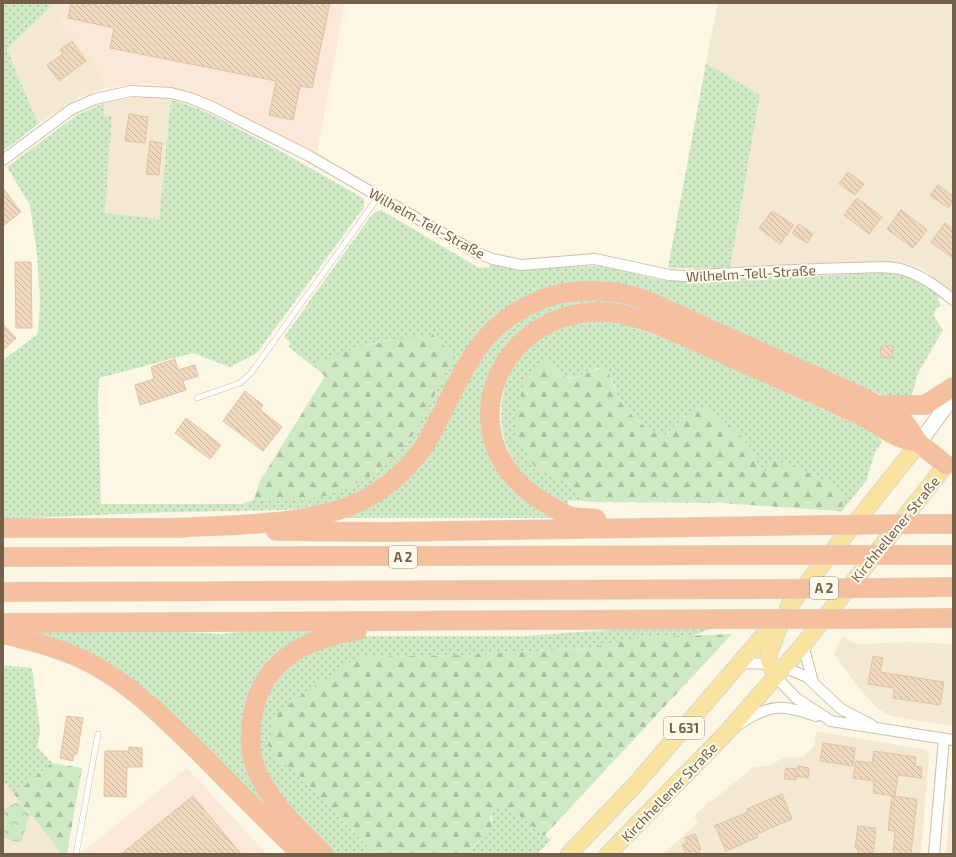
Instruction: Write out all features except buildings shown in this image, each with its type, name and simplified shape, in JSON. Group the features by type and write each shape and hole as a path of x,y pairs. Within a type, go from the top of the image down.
{"highway":[{"path":"172,528 286,522 358,504 395,479 424,447 468,361 480,342 511,315 533,302 559,293 613,291 643,299 744,343 877,405 898,416 905,422 918,443"},
{"path":"695,527 572,517 531,494 513,477 500,459 492,438 490,416 492,394 497,376 507,359 530,334 542,326 564,317 585,312 604,312 628,316 701,344 863,417 902,440 918,443 950,461"},
{"path":"877,405 925,405 953,387"},
{"path":"3,528 172,528 282,532 386,532 953,524"},
{"name":"A 2","path":"3,557 953,555"},
{"name":"A 2","path":"3,592 953,587"},
{"path":"3,623 444,622 953,618"},
{"path":"324,854 284,813 264,785 255,766 250,750 250,734 255,703 264,681 272,669 283,659 298,649 327,636 357,631 423,630 444,622"},
{"path":"3,634 49,646 72,654 125,685 177,731 301,854"}],"main road":[{"path":"788,607 953,397"},
{"name":"Kirchhellener Straße","path":"608,854 729,730 776,669 803,645 950,461"},
{"name":"Kirchhellener Straße","path":"570,854 634,786 740,663 778,623 770,649 776,669"}],"street":[{"name":"Wilhelm-Tell-Straße","path":"3,160 72,109 113,93 153,91 190,98 212,107 309,156 477,253 509,264 533,265 595,259 669,275 685,276 841,268 891,268 903,270 930,282 953,300"},
{"path":"803,645 813,682"},
{"path":"740,663 776,669 807,677 841,709 878,728"},
{"path":"776,669 796,698 831,721 854,726 878,728 948,740 934,854"},
{"name":"Kirchhellener Straße","path":"729,730 764,709 774,708 792,708 831,721"}],"lane":[{"path":"197,398 240,383 251,373 264,358 379,196"},
{"path":"76,854 98,734"}],"shaded area":[{"path":"55,3 66,3 61,22 101,72 106,88 78,98 38,124 7,49"},
{"path":"66,3 345,3 317,153 185,90 143,83 106,88 101,72 61,22"},
{"path":"718,3 953,3 953,294 923,269 907,264 858,263 730,269 760,95 706,63"},
{"path":"149,97 171,100 159,219 105,213 112,117 104,117 104,103 131,98"},
{"path":"842,636 854,643 864,644 907,642 953,644 953,726 890,716 877,708 858,687 834,654"},
{"path":"816,731 926,750 929,756 921,854 663,854 698,822 694,816 709,801 712,801 752,768 769,765 784,758 803,757 814,746"},
{"path":"187,768 267,854 81,854 81,853"},
{"path":"953,776 953,854 946,854 950,801"},
{"path":"3,781 19,801 3,809"},
{"path":"30,815 62,854 3,854 3,838 21,843"}],"green space":[{"path":"3,3 55,3 7,49 38,124 3,151"},
{"path":"706,63 760,95 730,269 668,268"},
{"path":"171,100 209,113 227,122 364,199 364,207 257,353 230,367 193,353 99,378 98,397 101,504 242,504 254,499 294,501 324,495 357,484 441,380 454,356 410,343 388,340 366,345 329,358 314,367 289,347 290,342 284,337 370,217 381,210 479,268 490,267 490,263 506,268 527,270 559,267 604,266 656,279 679,281 889,273 902,274 923,283 941,296 937,299 941,304 935,310 933,315 943,330 918,373 910,401 899,400 852,385 635,290 522,301 417,446 388,475 353,496 313,508 283,510 169,512 3,519 3,360 38,334 40,299 37,255 30,205 7,167 77,115 104,103 104,117 112,116 105,213 159,219"},
{"path":"563,300 619,300 667,317 646,315 528,327 486,427 552,518 340,518 373,501 474,363 516,319"},
{"path":"598,320 627,325 682,345 874,433 882,442 875,452 866,481 841,512 837,511 843,504 824,480 773,459 766,471 762,471 746,442 741,436 717,416 704,408 685,416 665,436 652,431 639,422 623,404 611,378 602,370 598,368 576,377 564,377 543,359 533,464 536,469 569,484 579,497 595,502 568,500 568,504 546,493 527,478 516,464 508,449 503,432 501,415 507,381 515,365 525,351 557,327 577,322"},
{"path":"432,334 454,356 429,407 412,436 390,461 360,482 327,495 294,501 254,499 260,481 325,376 314,367 338,354 370,344"},
{"path":"543,359 565,377 570,378 595,370 605,369 618,397 627,409 645,427 659,434 666,436 688,415 698,409 704,408 717,416 741,436 746,442 762,471 766,471 769,461 773,459 800,469 821,478 837,489 842,495 843,504 837,511 722,503 595,502 579,497 569,484 536,469 516,436 516,422 523,384"},
{"path":"271,629 320,629 292,644 243,738 316,854 308,854 167,712 25,631 140,630 221,634"},
{"path":"623,629 710,629 692,636 635,638 590,648 463,655 357,657 278,761 292,768 374,854 334,854 293,813 265,775 256,730 269,685 299,655 352,638 368,636 524,636"},
{"path":"732,634 544,836 511,809 499,806 491,813 490,819 493,827 466,854 374,854 292,768 278,761 268,745 276,713 357,657 463,655 590,648 635,638"},
{"path":"3,665 32,668 40,731 37,747 52,763 14,794 3,781"},
{"path":"52,763 82,768 67,854 62,854 14,794"},
{"path":"19,801 30,815 21,843 3,838 3,809"},
{"path":"499,806 511,809 551,840 537,854 466,854 479,842 492,823 491,813"}]}
